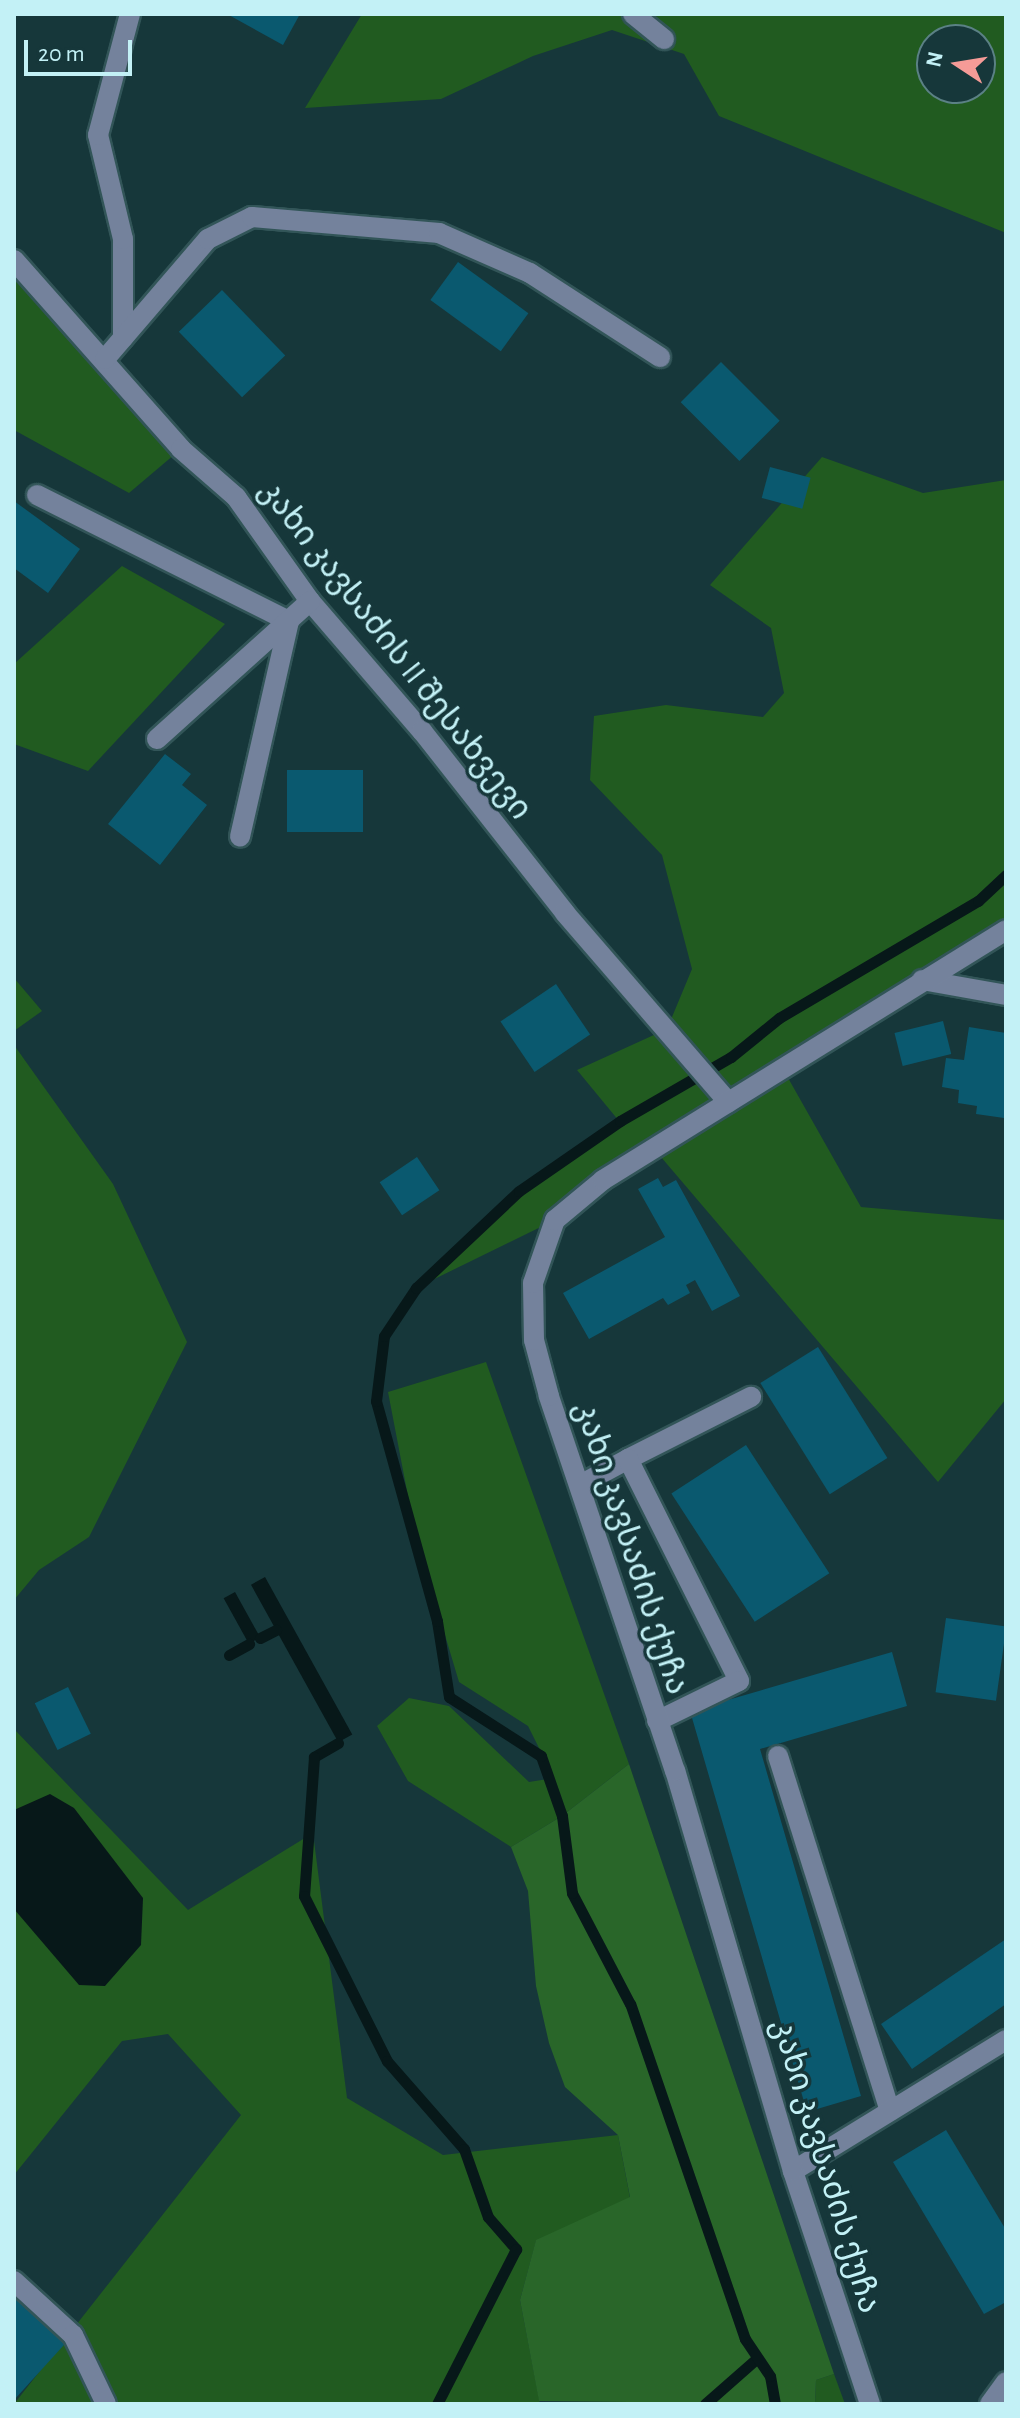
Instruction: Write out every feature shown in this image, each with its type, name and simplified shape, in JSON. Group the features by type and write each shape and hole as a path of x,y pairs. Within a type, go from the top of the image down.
{"street":[{"path":"123,338 123,239 98,135 130,14"},
{"path":"633,14 664,39"},
{"path":"105,359 208,239 252,217 439,233 530,273 660,357"},
{"name":"კახი კავსაძის II შესახვევი","path":"14,260 105,359 181,449 236,497 310,601 422,731 565,913 722,1096"},
{"path":"37,495 289,621"},
{"path":"157,739 310,601"},
{"path":"240,836 289,621"},
{"name":"კახი კავსაძის ქუჩა","path":"870,2404 793,2171 657,1721 534,1340 533,1283 555,1220 603,1180 722,1096 1006,930"},
{"path":"922,980 1006,995"},
{"path":"580,1485 751,1397"},
{"path":"628,1459 739,1681 657,1721"},
{"path":"778,1756 890,2111"},
{"path":"793,2171 1006,2040"},
{"path":"18,2293 73,2335 106,2404"},
{"path":"990,2404 1006,2382"}],"green space":[{"path":"362,14 1006,14 1006,233 719,116 684,54 612,30 533,56 441,99 305,108"},
{"path":"14,260 181,449 129,493 14,430"},
{"path":"822,457 923,493 1006,480 1006,930 783,1069 861,1207 1006,1220 1006,1399 938,1482 655,1150 555,1220 416,1288 485,1218 619,1121 577,1070 667,1029 692,969 662,855 590,780 594,716 666,705 763,717 784,693 771,628 710,585"},
{"path":"122,566 225,624 88,771 14,744 14,664"},
{"path":"14,978 42,1011 14,1031"},
{"path":"14,1045 113,1184 187,1342 89,1537 39,1570 14,1600"},
{"path":"486,1362 629,1764 562,1816 511,1847 408,1781 377,1726 409,1698 449,1706 529,1782 554,1778 528,1726 459,1682 416,1538 388,1392"},
{"path":"14,1729 188,1910 313,1833 347,2098 443,2155 618,2135 630,2198 536,2241 520,2300 540,2404 14,2404 241,2115 168,2034 122,2041 14,2175"},
{"path":"629,1764 834,2374 816,2380 815,2404 539,2401 520,2300 536,2240 630,2197 618,2135 565,2087 549,2043 536,1986 528,1891 511,1847 562,1816"},
{"path":"834,2374 845,2404 815,2404 816,2380"}],"shaded area":[{"path":"265,1577 352,1734 338,1742 251,1585"},
{"path":"235,1592 260,1637 249,1644 224,1598"},
{"path":"50,1794 74,1808 143,1898 141,1945 105,1986 79,1985 14,1909 14,1810"}],"building":[{"path":"227,14 300,14 283,45"},
{"path":"458,262 528,313 501,351 430,300"},
{"path":"222,290 285,355 242,397 179,332"},
{"path":"721,362 780,421 739,461 681,402"},
{"path":"770,467 811,478 802,509 762,498"},
{"path":"14,501 80,549 48,593 14,568"},
{"path":"165,754 191,774 182,785 207,805 160,865 108,824"},
{"path":"287,770 363,770 363,832 287,832"},
{"path":"556,984 590,1035 535,1072 500,1021"},
{"path":"943,1021 951,1054 903,1066 894,1033"},
{"path":"969,1027 1006,1033 1004,1118 976,1114 977,1106 958,1103 959,1090 942,1087 946,1058 964,1060"},
{"path":"417,1157 439,1190 402,1215 380,1182"},
{"path":"658,1178 663,1187 676,1180 740,1296 712,1311 695,1280 686,1285 690,1293 668,1305 663,1298 589,1339 563,1293 665,1237 638,1189"},
{"path":"818,1347 887,1458 830,1494 760,1383"},
{"path":"746,1445 829,1573 755,1622 671,1493"},
{"path":"946,1618 1006,1626 996,1701 936,1692"},
{"path":"892,1652 907,1706 760,1749 861,2096 807,2112 690,1711"},
{"path":"68,1687 91,1734 58,1750 35,1703"},
{"path":"1006,1939 1006,2004 912,2069 881,2024"},
{"path":"946,2130 1006,2230 1006,2302 984,2314 893,2162"},
{"path":"14,2281 73,2335 14,2400"}],"waterway":[{"path":"775,2404 770,2376 745,2339 630,2004 572,1893 562,1816 541,1756 449,1697 437,1621 376,1401 384,1336 416,1288 519,1191 620,1121 731,1057 779,1018 978,901 1006,875"},
{"path":"260,1638 276,1630"},
{"path":"229,1655 249,1644"},
{"path":"338,1743 314,1757 304,1896 387,2061 464,2149 488,2217 516,2249 437,2404"},
{"path":"705,2404 756,2359"}]}
